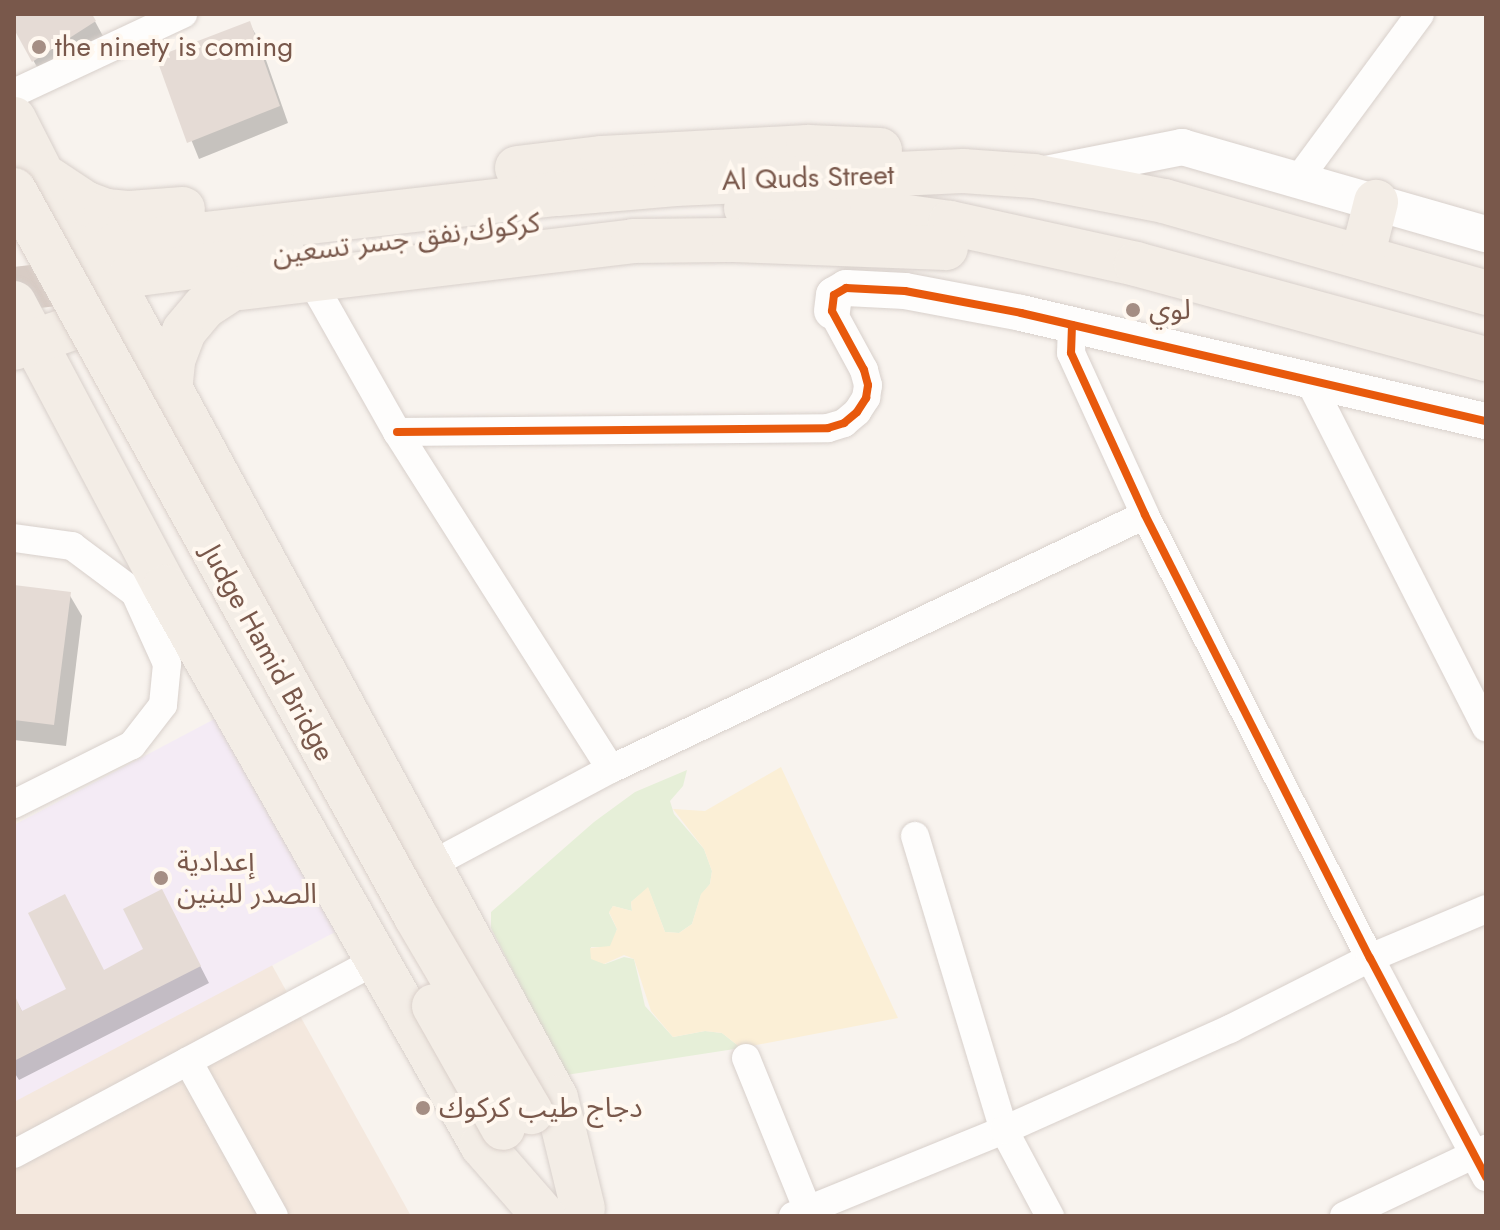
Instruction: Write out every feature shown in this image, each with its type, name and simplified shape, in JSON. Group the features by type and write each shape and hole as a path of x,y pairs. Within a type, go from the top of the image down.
{"main road":[{"path":"14,119 28,182 125,276 170,391 556,1098 565,1214"},
{"path":"28,182 106,211 130,213 211,207 602,158 726,151 808,147 899,151 963,171"},
{"name":"Al Quds Street","path":"125,276 679,197 963,171 1034,176 1164,201 1486,293"},
{"name":"Judge Hamid Bridge","path":"28,182 407,902 517,1120"},
{"name":"Al Quds Street","path":"679,197 765,207 872,212 950,223 1151,268 1486,359"},
{"path":"1362,257 1376,202"},
{"path":"21,349 125,276 230,290 633,241 734,240 1076,253"},
{"name":"Judge Hamid Bridge","path":"14,252 112,433 517,1120"},
{"path":"170,391 173,360 184,331 204,307 230,290"},
{"path":"14,303 21,349 63,395 263,763 482,1145 565,1214"},
{"path":"517,1120 565,1214"}],"street":[{"path":"14,93 183,14"},
{"path":"1297,181 1420,14"},
{"path":"1034,176 1182,147 1486,234"},
{"path":"311,280 397,432 611,769"},
{"path":"397,432 828,428 844,423 857,412 866,398 868,385 864,370 832,311 834,295 846,288 905,291 1072,325 1486,421"},
{"path":"1072,325 1071,353 1145,515 1370,958 1482,1161 1344,1216"},
{"path":"1308,378 1486,727"},
{"path":"429,866 611,769 1145,515"},
{"path":"14,538 72,546 135,593 167,664 163,705 132,745 14,804"},
{"path":"915,836 1004,1130 1050,1216"},
{"path":"746,1058 804,1215 1230,1029 1370,958 1486,909"},
{"path":"14,1154 377,960"},
{"path":"188,1061 274,1216"}],"shaded area":[{"name":"إعدادية الصدر للبنين","path":"222,715 337,931 14,1102 14,825"},
{"path":"176,792 411,1216 14,1216 14,862"}],"green space":[{"path":"687,770 683,786 670,801 674,814 704,849 712,871 710,884 701,895 692,924 679,933 665,932 648,888 631,902 632,911 613,906 609,913 617,929 614,941 610,947 591,947 591,958 605,964 624,957 634,959 645,1006 673,1037 705,1031 722,1033 741,1048 566,1075 491,928 491,912 594,822 635,792"}],"sand":[{"path":"781,767 898,1018 741,1048 722,1033 705,1031 673,1037 651,1011 634,959 624,955 604,964 591,959 590,948 610,946 617,929 609,912 613,906 632,911 631,902 648,887 665,932 679,933 692,924 701,894 710,884 712,871 704,849 673,809 705,811"}],"building":[{"name":"the ninety is coming","path":"14,14 92,14 96,21 32,62 15,31"},
{"path":"250,21 280,106 187,143 156,57"},
{"path":"14,585 71,592 54,725 14,720"},
{"path":"162,889 201,966 14,1061 14,994 22,1011 66,989 28,913 65,894 104,970 143,949 123,909"}],"tunnel":[{"path":"14,289 99,279"}],"cycle path":[{"path":"397,432 828,428 844,423 857,412 866,398 868,385 864,370 832,311 834,295 846,288 905,291 1021,313 1486,421"},
{"path":"1072,325 1071,353 1145,515 1370,958 1486,1177"}],"place":[{"name":"the ninety is coming","path":"39,47"},
{"name":"لوي","path":"1133,310"},
{"name":"إعدادية الصدر للبنين","path":"161,878"},
{"name":"دجاج طيب كركوك","path":"423,1108"}]}
